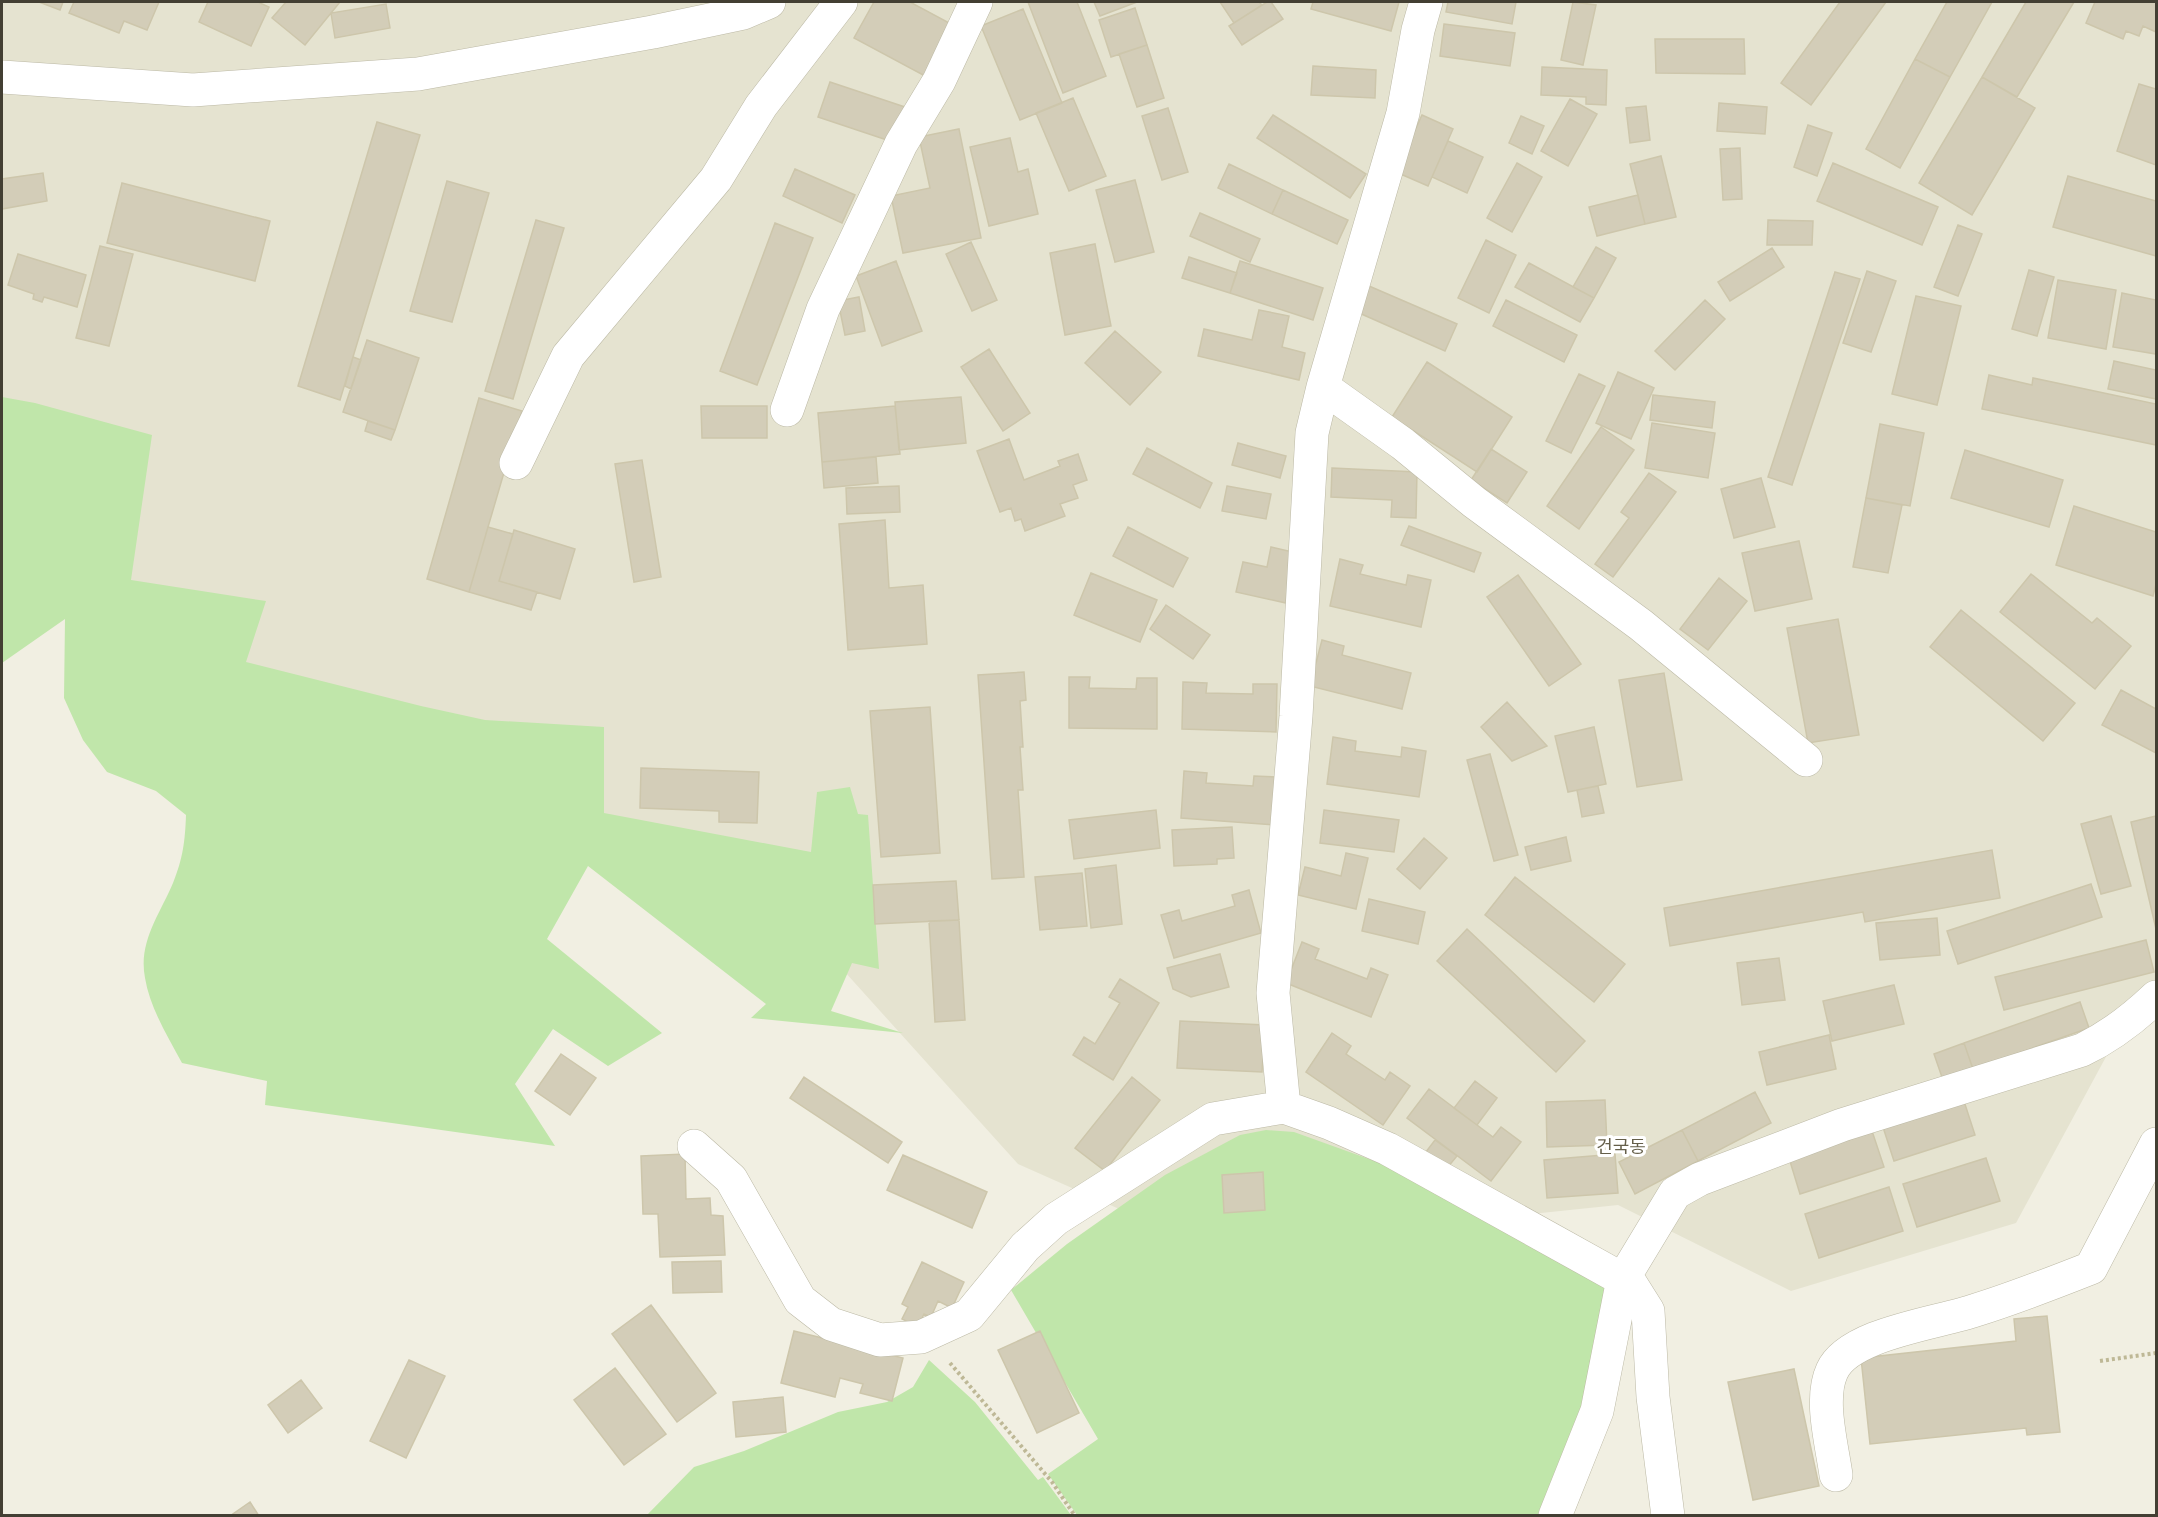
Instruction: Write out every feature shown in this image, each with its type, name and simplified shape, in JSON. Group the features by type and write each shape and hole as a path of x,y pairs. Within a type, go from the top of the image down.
{"street":[{"path":"2,77 193,90 418,74 721,18 743,13 769,2"},
{"path":"516,463 568,356 716,179 760,106 842,2"},
{"path":"788,410 823,309 902,144 939,81 976,2"},
{"path":"1284,1107 1273,993 1296,716 1312,433 1323,387 1403,113 1418,30 1426,2"},
{"path":"1323,387 1403,444 1474,502 1641,626 1806,760"},
{"path":"1555,1515 1597,1411 1623,1279 1675,1193 1700,1179 1842,1125 2082,1050 2108,1038 2157,997"},
{"path":"694,1146 731,1179 800,1300 831,1324 880,1340 921,1336 969,1316 1025,1247 1056,1219 1213,1119 1284,1107 1329,1123 1388,1149 1631,1284 1648,1311 1653,1397 1668,1515"},
{"path":"1836,1475 1825,1394 1832,1370 1845,1354 1886,1334 1974,1311 2091,1268 2157,1144"}],"path":[{"path":"921,1336 948,1359 1052,1482 1075,1515"},
{"path":"2100,1361 2157,1353"}],"shaded area":[{"path":"2,2 2156,2 2156,1015 2114,1042 2016,1223 1791,1291 1618,1205 1207,1248 1018,1164 799,921 210,650 24,527 2,428"}],"green space":[{"path":"2,397 35,403 152,435 131,580 266,601 246,662 485,720 604,727 604,813 811,852 817,792 850,787 858,814 868,815 879,969 852,963 831,1011 903,1033 751,1018 766,1004 588,866 547,939 662,1033 608,1066 553,1029 515,1084 555,1146 265,1105 267,1081 182,1063 151,1000 144,965 147,940 179,866 186,815 156,791 107,772 83,740 64,698 65,619 2,663"},
{"path":"1266,1130 1294,1132 1391,1167 1614,1290 1587,1414 1545,1516 1077,1515 1048,1474 1098,1439 1011,1290 1067,1244 1165,1175 1240,1135"},
{"path":"929,1360 975,1402 1038,1480 1043,1477 1071,1515 646,1516 694,1467 744,1451 838,1412 887,1402 913,1387"}],"building":[{"path":"39,2 63,2 60,10"},
{"path":"74,2 159,2 147,30 124,21 119,33 69,13"},
{"path":"208,2 258,2 269,7 251,46 199,22"},
{"path":"286,2 340,2 305,45 272,18"},
{"path":"874,2 910,2 953,25 925,76 854,38"},
{"path":"1028,2 1077,2 1106,76 1063,93"},
{"path":"1094,2 1137,2 1100,16"},
{"path":"1220,2 1259,2 1262,5 1234,23"},
{"path":"1267,2 1271,2 1283,19 1242,45 1229,26"},
{"path":"1313,2 1399,2 1391,31 1311,9"},
{"path":"1448,2 1516,2 1512,24 1446,12"},
{"path":"1573,2 1596,5 1583,65 1561,60"},
{"path":"1840,2 1886,2 1811,105 1781,83"},
{"path":"1947,2 1992,2 1950,77 1915,59"},
{"path":"2026,2 2074,2 2017,97 1982,77"},
{"path":"2095,2 2156,2 2156,32 2143,26 2139,36 2126,31 2123,39 2086,23"},
{"path":"386,4 390,28 335,38 331,13"},
{"path":"1135,8 1147,45 1111,57 1099,20"},
{"path":"1023,9 1062,103 1020,120 981,26"},
{"path":"1444,24 1515,33 1510,66 1440,56"},
{"path":"1655,39 1744,39 1745,74 1656,73"},
{"path":"1147,45 1164,98 1137,107 1119,54"},
{"path":"1915,59 1950,77 1900,168 1866,149"},
{"path":"1313,66 1376,70 1375,98 1311,95"},
{"path":"1542,67 1607,70 1606,105 1586,104 1586,97 1541,95"},
{"path":"1982,77 2035,108 1972,215 1919,183"},
{"path":"830,82 905,107 893,142 818,117"},
{"path":"2139,84 2156,89 2156,165 2117,151"},
{"path":"1073,98 1106,176 1069,191 1036,113"},
{"path":"1570,99 1597,114 1568,166 1541,151"},
{"path":"1719,103 1767,107 1765,134 1717,131"},
{"path":"1646,106 1650,140 1630,143 1626,108"},
{"path":"1168,108 1188,172 1162,180 1142,116"},
{"path":"1273,115 1366,174 1350,198 1257,138"},
{"path":"1422,115 1453,129 1428,186 1396,172"},
{"path":"1521,116 1544,126 1532,154 1509,143"},
{"path":"377,122 420,135 340,400 298,386"},
{"path":"1808,125 1832,133 1817,176 1794,167"},
{"path":"959,129 981,238 903,253 891,196 930,188 919,137"},
{"path":"1010,138 1018,172 1028,169 1038,214 989,226 970,147"},
{"path":"1448,141 1483,157 1467,193 1432,177"},
{"path":"1740,148 1742,199 1723,200 1720,149"},
{"path":"1661,156 1676,217 1645,224 1630,164"},
{"path":"1517,163 1542,177 1512,232 1487,218"},
{"path":"1833,163 1938,207 1922,245 1817,201"},
{"path":"1229,164 1283,190 1272,214 1218,188"},
{"path":"795,169 855,195 842,223 783,196"},
{"path":"43,173 47,201 2,209 2,179"},
{"path":"2068,176 2156,201 2156,256 2053,227"},
{"path":"1135,180 1154,252 1115,262 1096,190"},
{"path":"447,181 489,193 452,322 410,311"},
{"path":"122,183 270,221 255,281 107,243"},
{"path":"1283,190 1348,220 1337,244 1272,214"},
{"path":"1638,195 1645,224 1597,236 1589,207"},
{"path":"1200,213 1260,239 1250,262 1190,236"},
{"path":"536,220 564,228 513,399 485,391"},
{"path":"1768,220 1813,221 1812,245 1767,245"},
{"path":"775,223 813,238 757,385 720,371"},
{"path":"1958,225 1982,234 1958,296 1934,287"},
{"path":"1486,240 1516,255 1489,313 1458,298"},
{"path":"971,242 997,300 972,311 946,254"},
{"path":"1095,244 1111,326 1065,335 1050,253"},
{"path":"100,246 133,254 109,346 76,338"},
{"path":"1596,247 1616,258 1594,298 1573,287"},
{"path":"1772,248 1784,267 1730,301 1718,282"},
{"path":"18,254 86,275 77,307 44,297 42,302 33,299 34,294 8,285"},
{"path":"1189,257 1237,273 1230,293 1182,278"},
{"path":"896,261 922,331 882,346 856,276"},
{"path":"1240,261 1323,288 1313,320 1230,293"},
{"path":"1529,263 1594,298 1580,322 1515,287"},
{"path":"2029,270 2054,277 2037,336 2012,329"},
{"path":"1867,271 1896,281 1871,352 1843,343"},
{"path":"1835,272 1860,279 1792,485 1768,477"},
{"path":"2058,280 2116,290 2106,349 2048,338"},
{"path":"1369,286 1457,324 1445,351 1357,312"},
{"path":"2122,293 2156,300 2156,354 2113,347"},
{"path":"1916,296 1961,306 1937,405 1892,394"},
{"path":"859,297 865,331 845,335 838,301"},
{"path":"1506,300 1577,335 1564,362 1493,326"},
{"path":"1705,300 1725,319 1675,370 1655,351"},
{"path":"1259,310 1289,316 1282,347 1305,353 1299,380 1198,356 1204,329 1252,340"},
{"path":"1115,331 1161,372 1130,405 1085,363"},
{"path":"367,340 419,358 395,430 343,412"},
{"path":"989,349 1030,413 1003,431 961,367"},
{"path":"353,357 361,360 351,389 345,386"},
{"path":"2114,361 2156,370 2156,399 2108,389"},
{"path":"1427,362 1512,417 1477,472 1392,417"},
{"path":"1618,372 1654,388 1631,439 1596,423"},
{"path":"1579,374 1605,386 1571,453 1546,441"},
{"path":"1989,375 2032,385 2033,378 2156,404 2156,445 1982,409"},
{"path":"1653,395 1715,402 1712,428 1650,420"},
{"path":"961,397 966,443 899,450 895,402"},
{"path":"479,398 522,411 469,592 427,579"},
{"path":"701,406 767,406 767,438 702,438"},
{"path":"895,406 900,454 822,462 818,413"},
{"path":"368,421 395,430 391,440 365,431"},
{"path":"1652,423 1715,433 1708,478 1645,468"},
{"path":"1880,424 1924,433 1910,506 1866,498"},
{"path":"1601,427 1634,450 1579,529 1547,506"},
{"path":"1009,439 1024,480 1060,466 1058,461 1078,454 1087,480 1073,485 1078,498 1060,504 1065,516 1025,531 1021,519 1015,521 1011,508 1000,512 977,451"},
{"path":"1238,443 1286,456 1280,478 1232,465"},
{"path":"1147,448 1212,483 1200,508 1133,474"},
{"path":"1491,449 1527,472 1507,503 1471,480"},
{"path":"1965,450 2063,480 2049,527 1951,498"},
{"path":"876,457 878,483 824,488 822,462"},
{"path":"642,460 661,577 634,582 615,464"},
{"path":"1332,468 1417,472 1416,518 1391,517 1392,500 1331,497"},
{"path":"1649,473 1676,492 1613,577 1595,564 1629,518 1621,512"},
{"path":"1761,478 1775,527 1734,538 1721,489"},
{"path":"899,486 900,512 847,514 846,488"},
{"path":"1227,486 1271,494 1266,519 1222,511"},
{"path":"1866,498 1902,505 1888,573 1853,567"},
{"path":"2074,506 2156,532 2156,584 2153,596 2056,565"},
{"path":"885,520 889,588 923,585 927,644 848,650 839,524"},
{"path":"1409,526 1481,553 1474,572 1401,545"},
{"path":"488,527 513,534 499,581 537,592 531,610 469,592"},
{"path":"1128,527 1188,558 1173,587 1113,556"},
{"path":"514,530 575,549 560,599 499,581"},
{"path":"1799,541 1812,599 1755,611 1742,553"},
{"path":"1271,547 1297,553 1286,603 1236,592 1243,562 1267,567"},
{"path":"1340,559 1363,565 1360,574 1406,585 1408,575 1431,580 1421,627 1330,606"},
{"path":"1091,573 1157,600 1140,642 1074,615"},
{"path":"2031,574 2092,623 2097,618 2131,646 2095,689 2000,612"},
{"path":"1518,575 1581,664 1549,686 1487,597"},
{"path":"1719,578 1747,601 1708,650 1680,629"},
{"path":"1166,605 1210,635 1193,659 1150,629"},
{"path":"1961,610 2075,703 2043,741 1930,647"},
{"path":"1838,619 1859,735 1808,743 1787,628"},
{"path":"1322,640 1344,646 1342,655 1411,673 1402,709 1310,686"},
{"path":"1024,672 1026,700 1020,701 1023,790 1018,790 1024,877 992,879 978,675"},
{"path":"1664,673 1682,780 1637,787 1619,680"},
{"path":"1069,677 1090,677 1089,688 1136,689 1137,678 1157,678 1157,729 1069,728"},
{"path":"1183,682 1207,683 1206,693 1253,694 1253,684 1277,684 1276,732 1182,729"},
{"path":"2121,690 2156,709 2156,753 2102,725"},
{"path":"1507,702 1547,746 1512,761 1481,727"},
{"path":"930,707 940,853 881,857 870,711"},
{"path":"1594,727 1606,784 1568,792 1555,736"},
{"path":"1333,737 1356,741 1355,751 1401,757 1402,747 1426,751 1419,797 1327,784"},
{"path":"1490,754 1518,855 1494,861 1467,760"},
{"path":"641,768 759,772 757,823 719,822 719,811 640,808"},
{"path":"1184,771 1207,773 1206,783 1253,786 1254,776 1277,777 1275,825 1181,818"},
{"path":"1598,786 1604,813 1582,817 1577,790"},
{"path":"1156,810 1160,848 1074,859 1069,820"},
{"path":"1324,810 1399,820 1394,852 1320,843"},
{"path":"2111,816 2131,886 2101,894 2081,824"},
{"path":"2156,816 2156,929 2131,822"},
{"path":"1232,827 1234,858 1217,859 1217,864 1174,866 1172,830"},
{"path":"1566,837 1571,861 1531,870 1525,847"},
{"path":"1424,838 1447,858 1420,889 1397,869"},
{"path":"1992,850 2000,898 1865,922 1863,912 1670,946 1664,908"},
{"path":"1346,853 1368,858 1356,909 1298,895 1305,867 1341,876"},
{"path":"1116,865 1122,924 1091,928 1085,869"},
{"path":"1082,873 1087,926 1040,930 1035,877"},
{"path":"1515,877 1625,964 1594,1002 1485,915"},
{"path":"956,881 959,920 875,924 873,885"},
{"path":"2091,884 2102,917 1958,964 1947,931"},
{"path":"1249,890 1261,933 1174,958 1161,915 1179,910 1182,921 1235,906 1232,895"},
{"path":"1369,899 1425,912 1418,944 1362,931"},
{"path":"1937,918 1940,955 1880,960 1876,923"},
{"path":"959,920 965,1020 935,1022 929,921"},
{"path":"1467,929 1585,1041 1556,1072 1437,961"},
{"path":"2146,940 2154,972 2004,1010 1995,977"},
{"path":"1302,942 1319,949 1315,959 1367,979 1371,968 1388,975 1371,1017 1286,983"},
{"path":"1220,954 1229,987 1191,997 1173,989 1167,968"},
{"path":"1779,958 1785,1000 1742,1005 1737,963"},
{"path":"1120,979 1159,1003 1113,1080 1073,1055 1084,1037 1095,1044 1120,1003 1109,997"},
{"path":"1894,985 1904,1024 1832,1041 1823,1001"},
{"path":"2080,1002 2089,1028 1973,1069 1964,1043"},
{"path":"1180,1021 1265,1025 1262,1072 1177,1068"},
{"path":"1332,1033 1351,1046 1346,1054 1385,1080 1390,1072 1410,1086 1383,1125 1306,1072"},
{"path":"1829,1035 1836,1069 1767,1085 1759,1052"},
{"path":"1964,1043 1973,1069 1943,1080 1934,1054"},
{"path":"561,1054 596,1078 570,1115 535,1091"},
{"path":"804,1077 902,1142 888,1163 790,1098"},
{"path":"1132,1077 1160,1100 1105,1171 1075,1148"},
{"path":"1475,1081 1497,1098 1477,1125 1454,1108"},
{"path":"1429,1089 1493,1137 1501,1127 1521,1142 1491,1181 1407,1118"},
{"path":"1755,1092 1771,1123 1698,1161 1682,1130"},
{"path":"1962,1095 1975,1135 1894,1161 1881,1121"},
{"path":"1605,1100 1607,1145 1547,1147 1546,1102"},
{"path":"1682,1130 1698,1161 1635,1194 1619,1162"},
{"path":"1872,1131 1884,1167 1800,1194 1789,1158"},
{"path":"1435,1140 1457,1156 1443,1173 1422,1157"},
{"path":"685,1154 686,1199 710,1198 711,1215 723,1216 725,1255 660,1257 658,1214 643,1214 641,1156"},
{"path":"1615,1154 1618,1193 1547,1198 1544,1160"},
{"path":"903,1155 987,1192 972,1228 887,1190"},
{"path":"1986,1158 2000,1201 1917,1227 1903,1184"},
{"path":"1263,1172 1265,1210 1224,1213 1222,1175"},
{"path":"1889,1187 1903,1231 1819,1258 1805,1214"},
{"path":"721,1261 722,1292 673,1293 672,1262"},
{"path":"922,1262 964,1282 952,1308 938,1301 931,1317 924,1314 918,1327 902,1319 908,1307 902,1304"},
{"path":"651,1305 716,1393 677,1422 612,1334"},
{"path":"2047,1316 2060,1432 2027,1435 2026,1428 1870,1444 1861,1358 2016,1341 2014,1319"},
{"path":"794,1331 903,1358 892,1401 860,1393 863,1384 840,1378 835,1397 781,1383"},
{"path":"1040,1331 1079,1413 1037,1433 998,1350"},
{"path":"409,1360 445,1376 406,1458 370,1441"},
{"path":"615,1368 666,1434 624,1465 574,1400"},
{"path":"1794,1369 1819,1486 1753,1500 1728,1382"},
{"path":"301,1380 322,1408 288,1433 268,1405"},
{"path":"783,1397 786,1432 736,1437 733,1402"},
{"path":"250,1502 259,1516 230,1516"}],"district":[{"name":"건국동","path":"1621,1147"}]}
